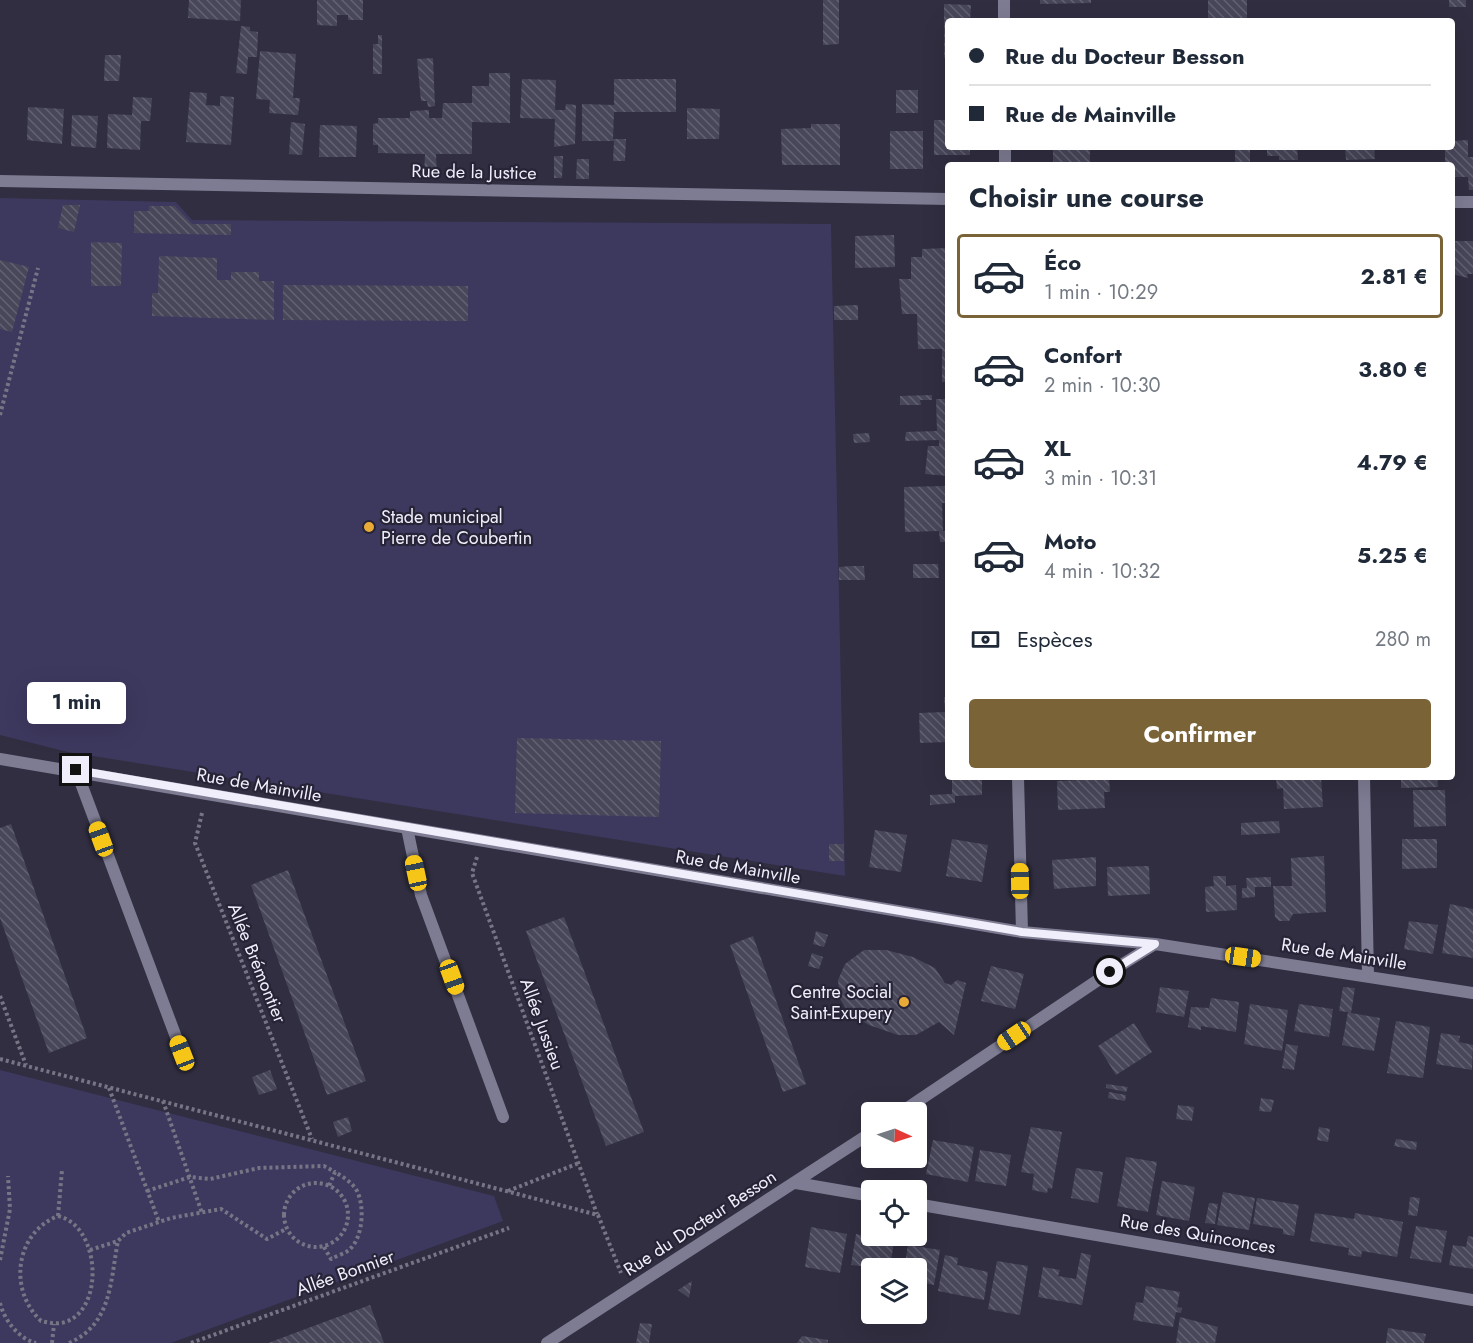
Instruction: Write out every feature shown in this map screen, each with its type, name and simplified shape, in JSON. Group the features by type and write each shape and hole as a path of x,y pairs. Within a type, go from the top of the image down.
{"street":[{"path":"1004,0 1004,18"},
{"name":"Rue de la Justice","path":"0,181 945,199"},
{"path":"1455,202 1473,202"},
{"name":"Rue de Mainville","path":"0,759 76,770 1022,932 1155,944 1473,993"},
{"path":"76,770 182,1053"},
{"path":"1018,780 1022,932"},
{"path":"1364,780 1368,976"},
{"path":"407,828 421,895 503,1117"},
{"path":"916,1102 1155,944"},
{"name":"Rue du Docteur Besson","path":"547,1343 861,1139"},
{"path":"796,1183 861,1194"},
{"name":"Rue des Quinconces","path":"927,1206 1473,1300"}],"path":[{"path":"0,415 38,268"},
{"name":"Allée Brémontier","path":"207,794 195,843 312,1140"},
{"name":"Allée Jussieu","path":"481,841 472,873 628,1291"},
{"path":"0,996 27,1065"},
{"path":"0,1059 598,1215"},
{"path":"109,1087 159,1222"},
{"path":"162,1101 202,1213"},
{"path":"508,1191 579,1163"},
{"path":"147,1191 190,1178 210,1179 259,1168 324,1166 349,1181 357,1191 361,1220 358,1235 349,1250 331,1259 324,1247"},
{"path":"58,1216 62,1170"},
{"path":"329,1186 335,1172"},
{"path":"0,1260 10,1209 8,1176"},
{"path":"315,1183 329,1186 342,1195 349,1214 342,1235 324,1247 313,1248 302,1245 286,1229 285,1206 296,1190 315,1183"},
{"path":"90,1250 118,1241 126,1233 159,1222 221,1209 267,1239 286,1229"},
{"path":"58,1216 78,1225 90,1250 93,1268 87,1297 79,1312 68,1321 54,1324 41,1321 25,1301 21,1285 21,1261 32,1233 42,1222 58,1216"},
{"name":"Allée Bonnier","path":"191,1343 509,1228"},
{"path":"69,1343 82,1337 99,1322 107,1301 118,1241"},
{"path":"0,1303 2,1312 12,1328 36,1343"},
{"path":"52,1343 54,1324"}],"shaded area":[{"path":"0,198 176,202 192,220 831,224 845,876 68,752 0,735"},
{"path":"0,1070 494,1196 503,1221 171,1343 0,1343"}],"building":[{"path":"189,0 241,0 240,21 188,18"},
{"path":"317,0 363,0 363,20 348,20 348,15 337,15 337,26 317,25"},
{"path":"823,0 839,0 839,44 823,45"},
{"path":"1040,0 1091,0 1091,3 1040,4"},
{"path":"1208,0 1247,0 1247,18 1208,18"},
{"path":"1449,0 1466,0 1466,7 1449,7"},
{"path":"944,4 971,5 970,18 945,18 944,58"},
{"path":"241,26 250,27 250,31 258,32 257,57 248,57 247,74 236,73"},
{"path":"378,35 382,35 382,74 373,74 373,44 378,44"},
{"path":"260,51 296,54 293,98 300,98 298,115 269,113 270,100 256,99"},
{"path":"105,55 121,55 119,81 104,81"},
{"path":"433,58 435,106 428,107 427,101 421,101 417,59"},
{"path":"489,73 510,73 510,123 472,122 472,154 436,154 437,177 424,177 425,154 378,153 378,145 373,145 373,124 378,123 378,118 410,118 410,111 429,110 429,118 442,118 443,103 472,103 472,86 489,86"},
{"path":"522,79 556,80 555,110 565,110 566,104 576,105 575,144 554,147 555,119 520,118"},
{"path":"614,79 676,79 676,112 614,112 613,139 626,139 625,161 613,161 614,141 582,141 582,104 614,105"},
{"path":"896,90 918,90 918,113 896,113"},
{"path":"190,92 207,93 206,105 220,106 220,96 234,97 231,145 186,142"},
{"path":"133,97 152,98 150,121 141,121 140,150 107,148 108,114 132,115"},
{"path":"28,107 64,109 62,144 27,140"},
{"path":"687,108 720,109 719,139 687,139"},
{"path":"72,115 98,116 96,148 71,146"},
{"path":"934,120 945,120 945,150 970,150 970,155 934,155"},
{"path":"291,122 305,124 302,155 289,154"},
{"path":"811,124 840,124 840,165 782,165 781,129 811,128"},
{"path":"320,125 357,126 356,157 319,157"},
{"path":"890,131 923,131 923,169 890,169"},
{"path":"1468,140 1468,157 1473,157 1473,190 1469,190 1468,177 1455,177 1455,162 1445,162 1445,150 1455,150 1455,141"},
{"path":"1053,150 1090,150 1090,162 1053,162"},
{"path":"1235,150 1250,150 1250,162 1235,162"},
{"path":"1267,150 1297,150 1298,160 1279,160 1279,156 1267,156"},
{"path":"1345,150 1374,150 1375,159 1346,160"},
{"path":"554,156 563,156 562,178 554,178"},
{"path":"577,159 589,159 589,179 576,179"},
{"path":"63,205 80,205 74,232 58,228"},
{"path":"149,206 175,206 192,224 231,224 231,235 134,233 134,211 149,211"},
{"path":"894,235 895,267 855,268 855,236"},
{"path":"1455,241 1473,241 1473,274 1467,274 1468,278 1455,275"},
{"path":"91,242 122,243 121,286 91,286"},
{"path":"945,248 945,382 942,382 942,349 918,349 917,314 902,314 899,279 911,279 911,257 922,257 922,249"},
{"path":"159,256 217,258 217,280 231,280 231,272 259,272 259,281 274,281 274,320 152,316 152,293 158,293"},
{"path":"0,260 29,267 12,332 0,329"},
{"path":"283,285 468,286 468,321 283,320"},
{"path":"858,305 858,320 834,320 834,306"},
{"path":"932,395 932,400 920,400 921,405 900,405 900,396"},
{"path":"936,399 945,399 945,476 925,474 928,446 939,446 939,440 905,441 906,432 937,431"},
{"path":"869,433 870,442 854,443 853,434"},
{"path":"945,486 945,503 942,503 945,542 940,542 939,531 905,532 904,487"},
{"path":"913,564 938,564 939,578 913,578"},
{"path":"864,566 865,580 839,580 839,567"},
{"path":"945,712 945,742 920,743 919,713"},
{"path":"517,738 661,741 659,817 515,813"},
{"path":"952,780 982,780 982,795 955,796 955,803 930,805 930,795 952,794"},
{"path":"1109,780 1110,792 1104,792 1105,808 1058,810 1057,781"},
{"path":"1276,780 1321,780 1323,807 1284,809 1283,788 1277,789"},
{"path":"1401,780 1437,780 1438,787 1401,788"},
{"path":"1413,790 1445,790 1446,826 1414,827"},
{"path":"1279,821 1280,833 1241,835 1241,823"},
{"path":"11,824 87,1038 49,1053 0,918 0,828"},
{"path":"875,830 907,835 901,872 869,867"},
{"path":"952,839 988,845 982,882 946,876"},
{"path":"1402,839 1437,839 1437,868 1402,869"},
{"path":"829,844 844,844 844,861 829,861"},
{"path":"1324,856 1326,912 1293,914 1289,921 1279,921 1275,917 1273,886 1292,886 1291,858"},
{"path":"1096,857 1096,886 1054,889 1052,860"},
{"path":"1149,866 1150,894 1108,896 1107,867"},
{"path":"288,870 366,1081 327,1095 251,885"},
{"path":"1213,876 1226,876 1226,886 1236,885 1237,910 1206,912 1205,887 1214,886"},
{"path":"1271,877 1271,887 1255,887 1255,897 1242,898 1242,888 1247,888 1246,878"},
{"path":"1450,904 1473,909 1473,958 1442,953"},
{"path":"564,917 644,1132 606,1146 526,931"},
{"path":"1409,921 1438,925 1433,954 1404,949"},
{"path":"816,931 828,935 824,947 813,944"},
{"path":"753,936 806,1084 783,1092 730,945"},
{"name":"Centre Social Saint-Exupery","path":"864,950 886,950 913,957 935,968 945,983 951,985 957,980 966,983 954,1035 939,1022 916,1035 898,1035 869,1025 849,1013 840,999 838,980 845,964"},
{"path":"812,953 823,957 819,969 808,966"},
{"path":"991,966 1024,974 1015,1009 981,1001"},
{"path":"1160,987 1189,991 1184,1017 1156,1012"},
{"path":"1343,987 1355,988 1351,1013 1380,1018 1374,1051 1342,1045 1348,1012 1339,1011"},
{"path":"1211,998 1239,1002 1236,1032 1201,1026 1201,1030 1188,1027 1191,1007 1209,1008"},
{"path":"1250,1004 1288,1010 1282,1051 1244,1044"},
{"path":"1299,1004 1333,1009 1329,1037 1294,1031"},
{"path":"1396,1021 1430,1027 1423,1078 1387,1073"},
{"path":"1134,1023 1152,1052 1116,1075 1098,1046"},
{"path":"1441,1033 1460,1036 1459,1042 1473,1045 1472,1070 1436,1064"},
{"path":"1286,1044 1298,1046 1294,1070 1282,1068"},
{"path":"270,1070 277,1089 259,1095 252,1077"},
{"path":"1106,1084 1128,1087 1126,1092 1106,1088"},
{"path":"1109,1092 1126,1095 1125,1101 1108,1098"},
{"path":"1261,1098 1274,1100 1271,1112 1259,1111"},
{"path":"1178,1105 1194,1107 1192,1121 1176,1119"},
{"path":"348,1117 352,1131 338,1137 333,1122"},
{"path":"1031,1127 1062,1132 1052,1189 1048,1188 1047,1193 1032,1190 1034,1174 1021,1172"},
{"path":"1319,1127 1330,1129 1328,1142 1317,1140"},
{"path":"1396,1139 1417,1142 1416,1150 1394,1146"},
{"path":"933,1140 974,1147 968,1182 926,1174"},
{"path":"980,1150 1011,1155 1006,1186 975,1181"},
{"path":"1126,1157 1157,1162 1148,1212 1117,1206"},
{"path":"1076,1168 1103,1172 1098,1203 1071,1198"},
{"path":"1162,1181 1195,1187 1189,1221 1156,1215"},
{"path":"1223,1192 1255,1198 1249,1230 1217,1225"},
{"path":"1410,1197 1420,1198 1417,1216 1408,1215"},
{"path":"1257,1198 1299,1205 1294,1236 1283,1234 1283,1229 1253,1224"},
{"path":"1209,1203 1218,1204 1215,1224 1205,1223"},
{"path":"1315,1213 1354,1219 1355,1213 1403,1222 1397,1257 1362,1251 1361,1257 1348,1255 1349,1248 1310,1241"},
{"path":"1416,1226 1447,1231 1441,1263 1410,1258"},
{"path":"811,1227 847,1234 840,1273 805,1267"},
{"path":"856,1234 861,1235 861,1246 893,1246 892,1258 861,1258 861,1266 851,1265"},
{"path":"1468,1236 1473,1237 1473,1269 1449,1265 1453,1245 1466,1247"},
{"path":"908,1246 940,1250 934,1285 927,1283 927,1258 906,1258"},
{"path":"1081,1253 1091,1255 1082,1305 1038,1297 1043,1267 1060,1270 1058,1276 1076,1279"},
{"path":"945,1255 958,1258 957,1265 988,1272 984,1300 938,1291"},
{"path":"997,1261 1028,1266 1020,1315 988,1309"},
{"path":"692,1281 689,1298 678,1290"},
{"path":"1146,1286 1180,1292 1177,1307 1182,1308 1181,1313 1176,1312 1173,1327 1133,1320 1136,1302 1143,1303"},
{"path":"370,1305 384,1343 268,1343"},
{"path":"1180,1317 1218,1327 1215,1343 1176,1343"},
{"path":"640,1323 652,1324 649,1343 636,1343"},
{"path":"1388,1328 1426,1334 1424,1343 1386,1343"},
{"path":"802,1336 828,1340 828,1343 797,1343"}],"place":[{"name":"Stade municipal Pierre de Coubertin","path":"369,527"},
{"name":"Centre Social Saint-Exupery","path":"904,1002"}],"route":[{"path":"76,770 1022,932 1155,944 1110,972"}]}
